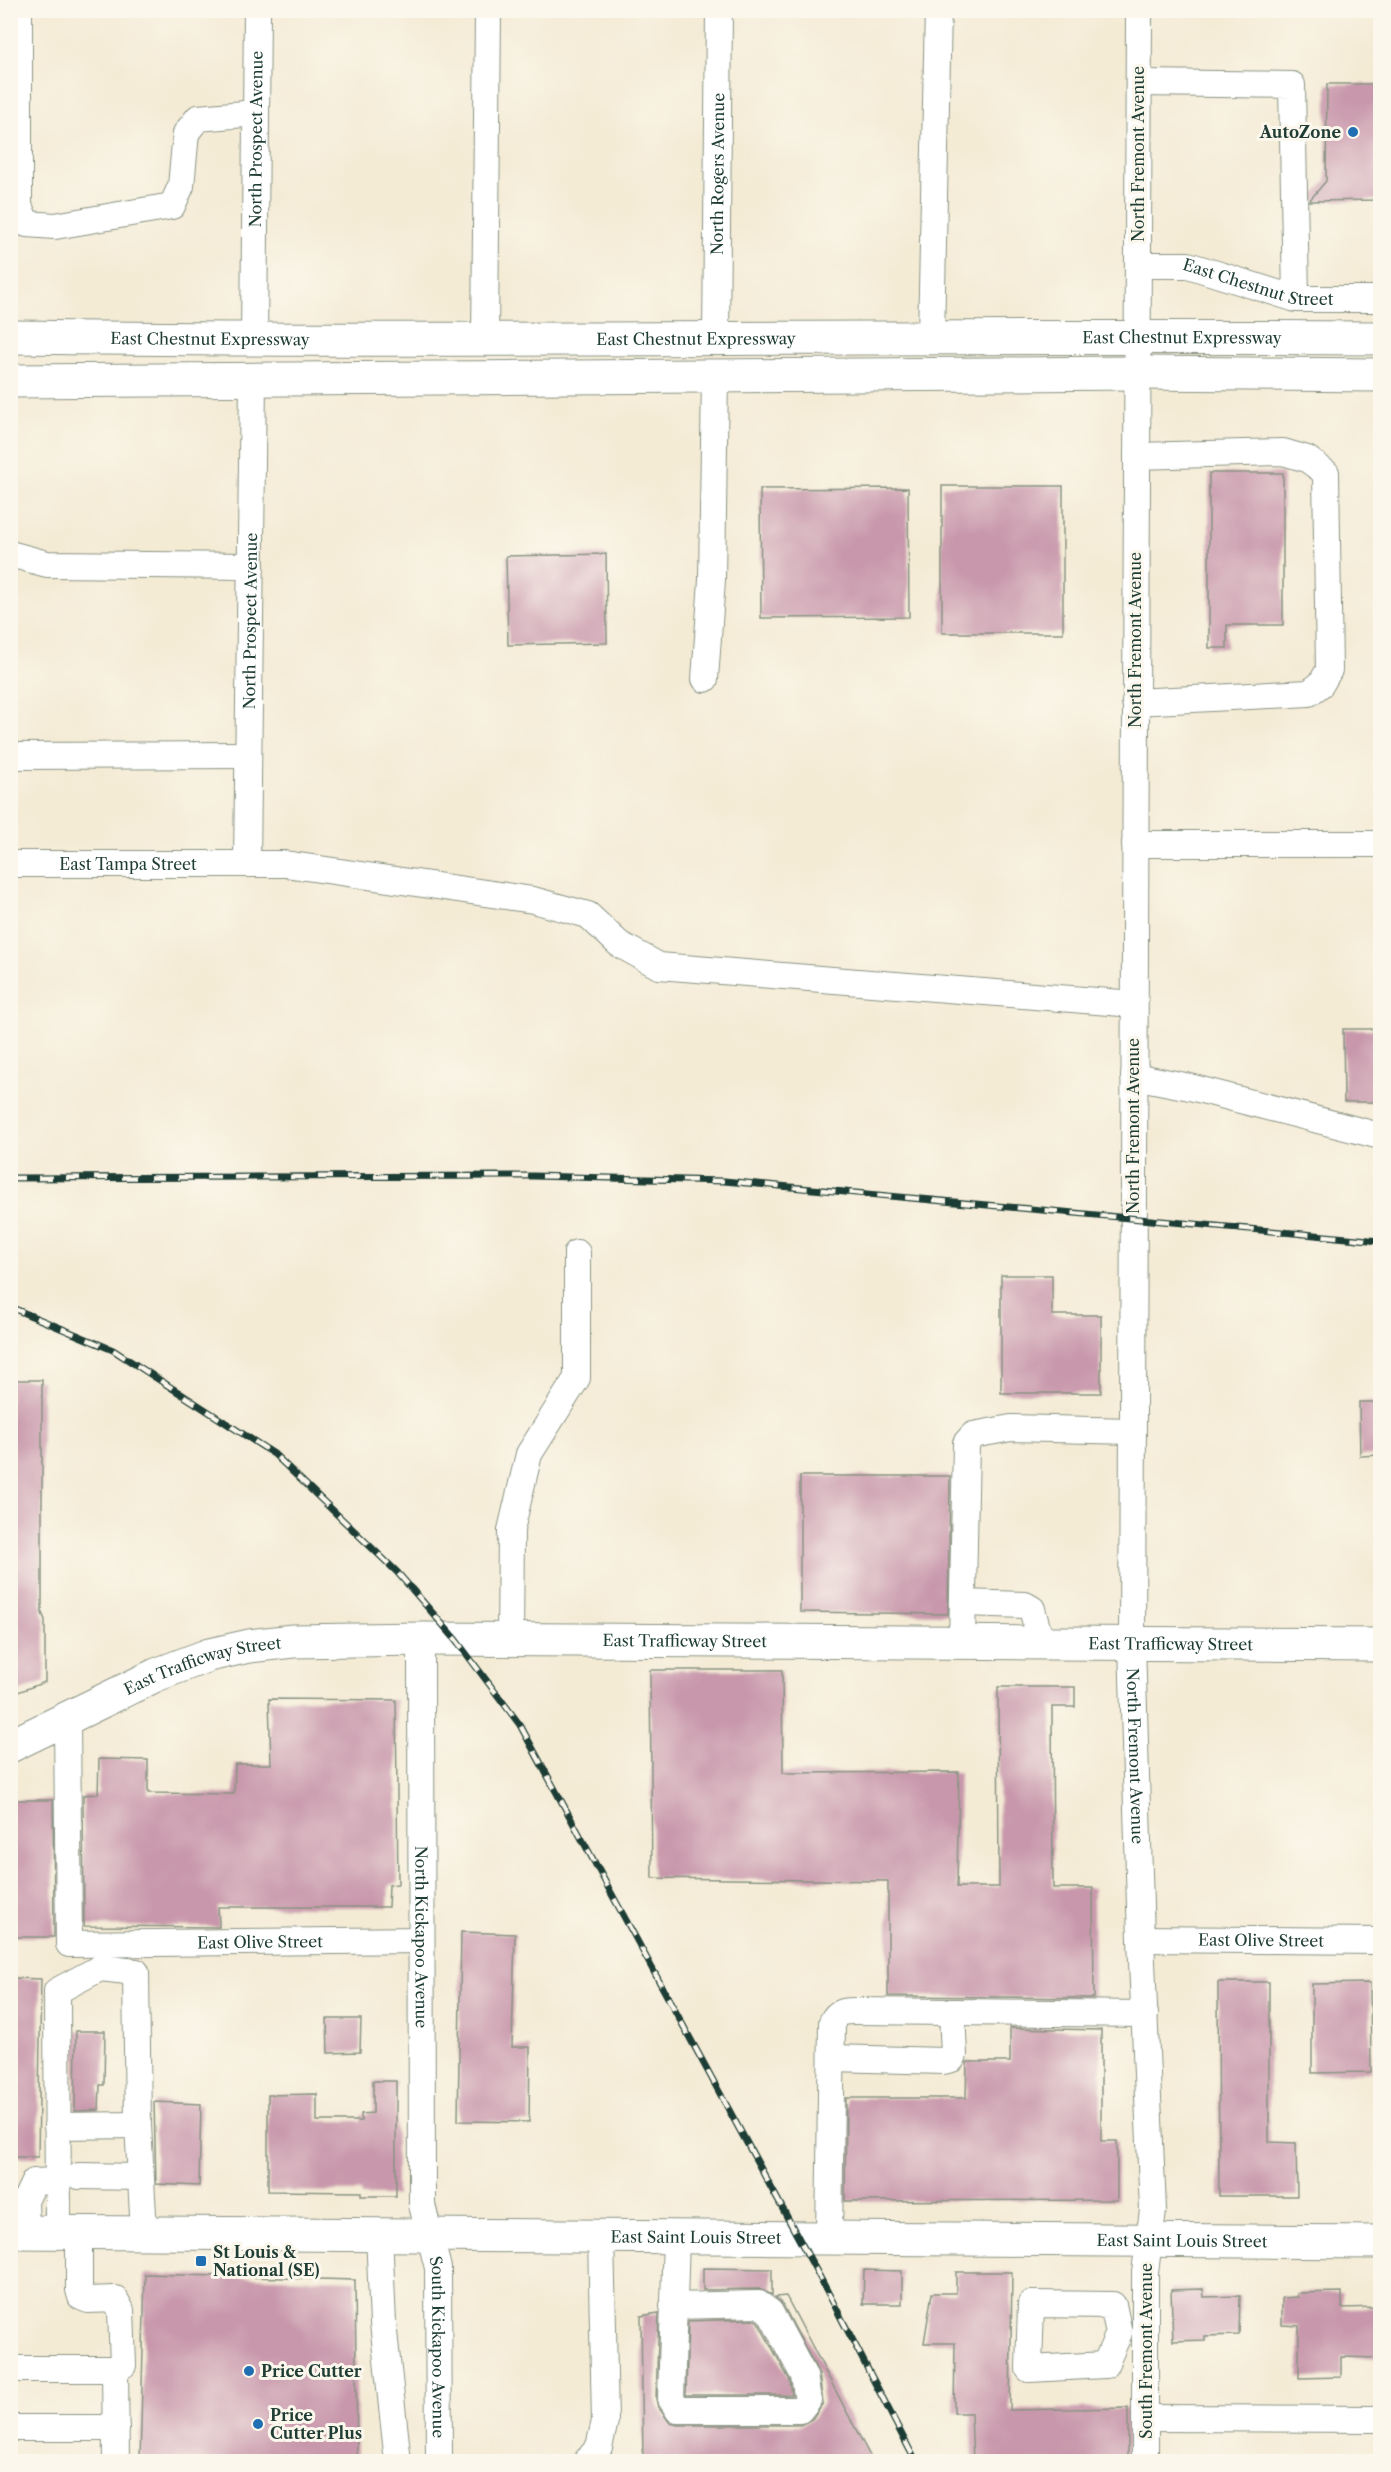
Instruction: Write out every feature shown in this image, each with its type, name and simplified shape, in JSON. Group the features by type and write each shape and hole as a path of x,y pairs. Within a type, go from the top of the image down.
{"main road":[{"name":"East Chestnut Expressway","path":"10,337 254,340 1137,336 1380,338"},
{"path":"10,381 1138,373 1380,375"},
{"name":"East Trafficway Street","path":"10,1746 184,1663 230,1650 292,1641 421,1639 1380,1645"},
{"name":"East Saint Louis Street","path":"18,2232 1380,2242"}],"street":[{"path":"19,10 15,89 19,224 56,226 172,206 182,186 186,133 198,118 256,114"},
{"name":"North Prospect Avenue","path":"254,340 257,10"},
{"path":"485,340 488,10"},
{"name":"North Rogers Avenue","path":"716,339 719,10"},
{"path":"931,337 938,10"},
{"name":"North Fremont Avenue","path":"1139,10 1132,1644 1141,1940 1153,2210 1148,2241"},
{"path":"1139,83 1292,85 1296,299"},
{"name":"East Chestnut Street","path":"1138,265 1188,265 1296,299 1380,299"},
{"path":"705,679 712,580 715,376"},
{"name":"North Prospect Avenue","path":"247,863 253,380"},
{"path":"1135,702 1309,693 1321,684 1329,670 1326,473 1307,459 1283,452 1137,456"},
{"path":"10,554 47,564 251,566"},
{"path":"10,756 248,755"},
{"path":"1135,844 1380,844"},
{"name":"East Tampa Street","path":"10,864 285,864 533,900 588,915 619,944 659,966 1134,1004"},
{"path":"1134,1076 1190,1087 1380,1136"},
{"path":"510,1640 511,1530 529,1454 577,1378 576,1253"},
{"path":"962,1643 966,1443 973,1435 1011,1428 1132,1431"},
{"path":"963,1603 1025,1605 1032,1609 1041,1643"},
{"name":"North Kickapoo Avenue","path":"421,1639 422,2205 430,2234"},
{"path":"67,1719 69,1944 136,1972 138,2125 144,2233"},
{"name":"East Olive Street","path":"99,1956 420,1940"},
{"name":"East Olive Street","path":"1141,1940 1380,1941"},
{"path":"10,2369 115,2369 123,2365 121,2310 115,2300 88,2300 81,2297 79,2290 68,2232 68,2178 57,2126 57,1991 99,1956"},
{"path":"829,2239 832,2022 835,2016 843,2011 1145,2014"},
{"path":"832,2058 944,2061 952,2059 954,2055 952,2012"},
{"path":"57,2126 138,2125"},
{"path":"18,2232 25,2201 34,2182 68,2178 140,2177"},
{"path":"379,2234 383,2323 398,2462"},
{"name":"South Kickapoo Avenue","path":"430,2234 438,2268 439,2462"},
{"path":"586,2462 599,2447 605,2421 601,2236"},
{"path":"673,2306 759,2304 770,2312 804,2376 808,2400 800,2410 678,2410 671,2399 673,2306 676,2237"},
{"name":"South Fremont Avenue","path":"1145,2462 1145,2272 1148,2241"},
{"path":"1119,2333 1145,2330"},
{"path":"115,2369 116,2462"},
{"path":"1145,2418 1380,2419"},
{"path":"10,2428 116,2428"}],"building":[{"name":"AutoZone","path":"1327,84 1380,84 1380,200 1309,201 1326,181"},
{"path":"1209,473 1283,473 1283,625 1227,625 1227,648 1209,648"},
{"path":"942,486 1063,486 1063,633 942,633"},
{"path":"908,488 909,617 761,618 760,489"},
{"path":"606,554 607,643 508,645 506,556"},
{"path":"1343,1029 1380,1029 1380,1102 1344,1102"},
{"path":"1001,1275 1052,1275 1052,1315 1101,1315 1101,1393 1001,1393"},
{"path":"10,1380 42,1380 42,1613 45,1620 45,1682 10,1695"},
{"path":"1359,1402 1380,1402 1380,1455 1360,1456"},
{"path":"800,1476 950,1476 948,1614 800,1612"},
{"path":"650,1670 782,1670 783,1773 959,1772 957,1887 999,1887 998,1687 1075,1687 1075,1707 1052,1707 1053,1888 1093,1888 1094,1998 888,1996 888,1881 652,1878"},
{"path":"269,1699 396,1700 398,1884 389,1885 388,1907 218,1907 219,1927 84,1926 83,1795 98,1794 99,1759 148,1760 148,1793 234,1794 235,1764 271,1764"},
{"path":"11,1800 53,1800 54,1937 11,1937"},
{"path":"461,1932 515,1934 512,2047 530,2047 529,2122 458,2121"},
{"path":"13,1978 41,1979 38,2157 10,2157"},
{"path":"1218,1982 1269,1982 1269,2142 1296,2143 1297,2196 1219,2196"},
{"path":"1370,1983 1371,2072 1312,2073 1312,1984"},
{"path":"327,2019 361,2019 360,2052 328,2053"},
{"path":"1010,2028 1101,2030 1101,2141 1117,2141 1117,2200 845,2201 846,2098 966,2098 967,2062 1010,2062"},
{"path":"76,2031 105,2031 104,2085 100,2085 99,2110 75,2111"},
{"path":"373,2081 396,2081 396,2196 361,2196 361,2192 268,2191 268,2095 317,2094 317,2121 361,2121 361,2114 373,2113"},
{"path":"154,2102 201,2104 199,2186 156,2184"},
{"path":"703,2268 772,2269 772,2295 759,2289 703,2290"},
{"path":"864,2270 902,2271 902,2304 863,2304"},
{"path":"956,2272 1012,2272 1010,2410 1128,2408 1128,2462 973,2462 971,2413 954,2413 955,2343 924,2343 932,2293 956,2293"},
{"name":"Price Cutter","path":"145,2274 355,2280 357,2462 140,2462"},
{"path":"1203,2289 1204,2297 1240,2296 1239,2335 1205,2336 1205,2340 1173,2341 1171,2290"},
{"path":"1342,2292 1342,2308 1380,2307 1380,2358 1341,2357 1341,2377 1299,2378 1299,2326 1282,2325 1282,2298 1298,2297 1297,2293"},
{"path":"786,2296 873,2462 643,2462 641,2316 659,2313 656,2399 658,2407 670,2423 678,2425 800,2425 812,2419 823,2403 819,2374 783,2305 775,2297"},
{"path":"754,2319 758,2322 790,2381 792,2395 686,2395 688,2321"}],"railway":[{"path":"10,1178 533,1176 724,1181 1380,1241"},
{"path":"10,1307 113,1350 274,1454 397,1572 456,1640 520,1725 824,2285 916,2462"}],"place":[{"name":"AutoZone","path":"1353,132"},
{"name":"St Louis & National (SE)","path":"201,2261"},
{"name":"Price Cutter","path":"249,2371"},
{"name":"Price Cutter Plus","path":"258,2424"}]}
